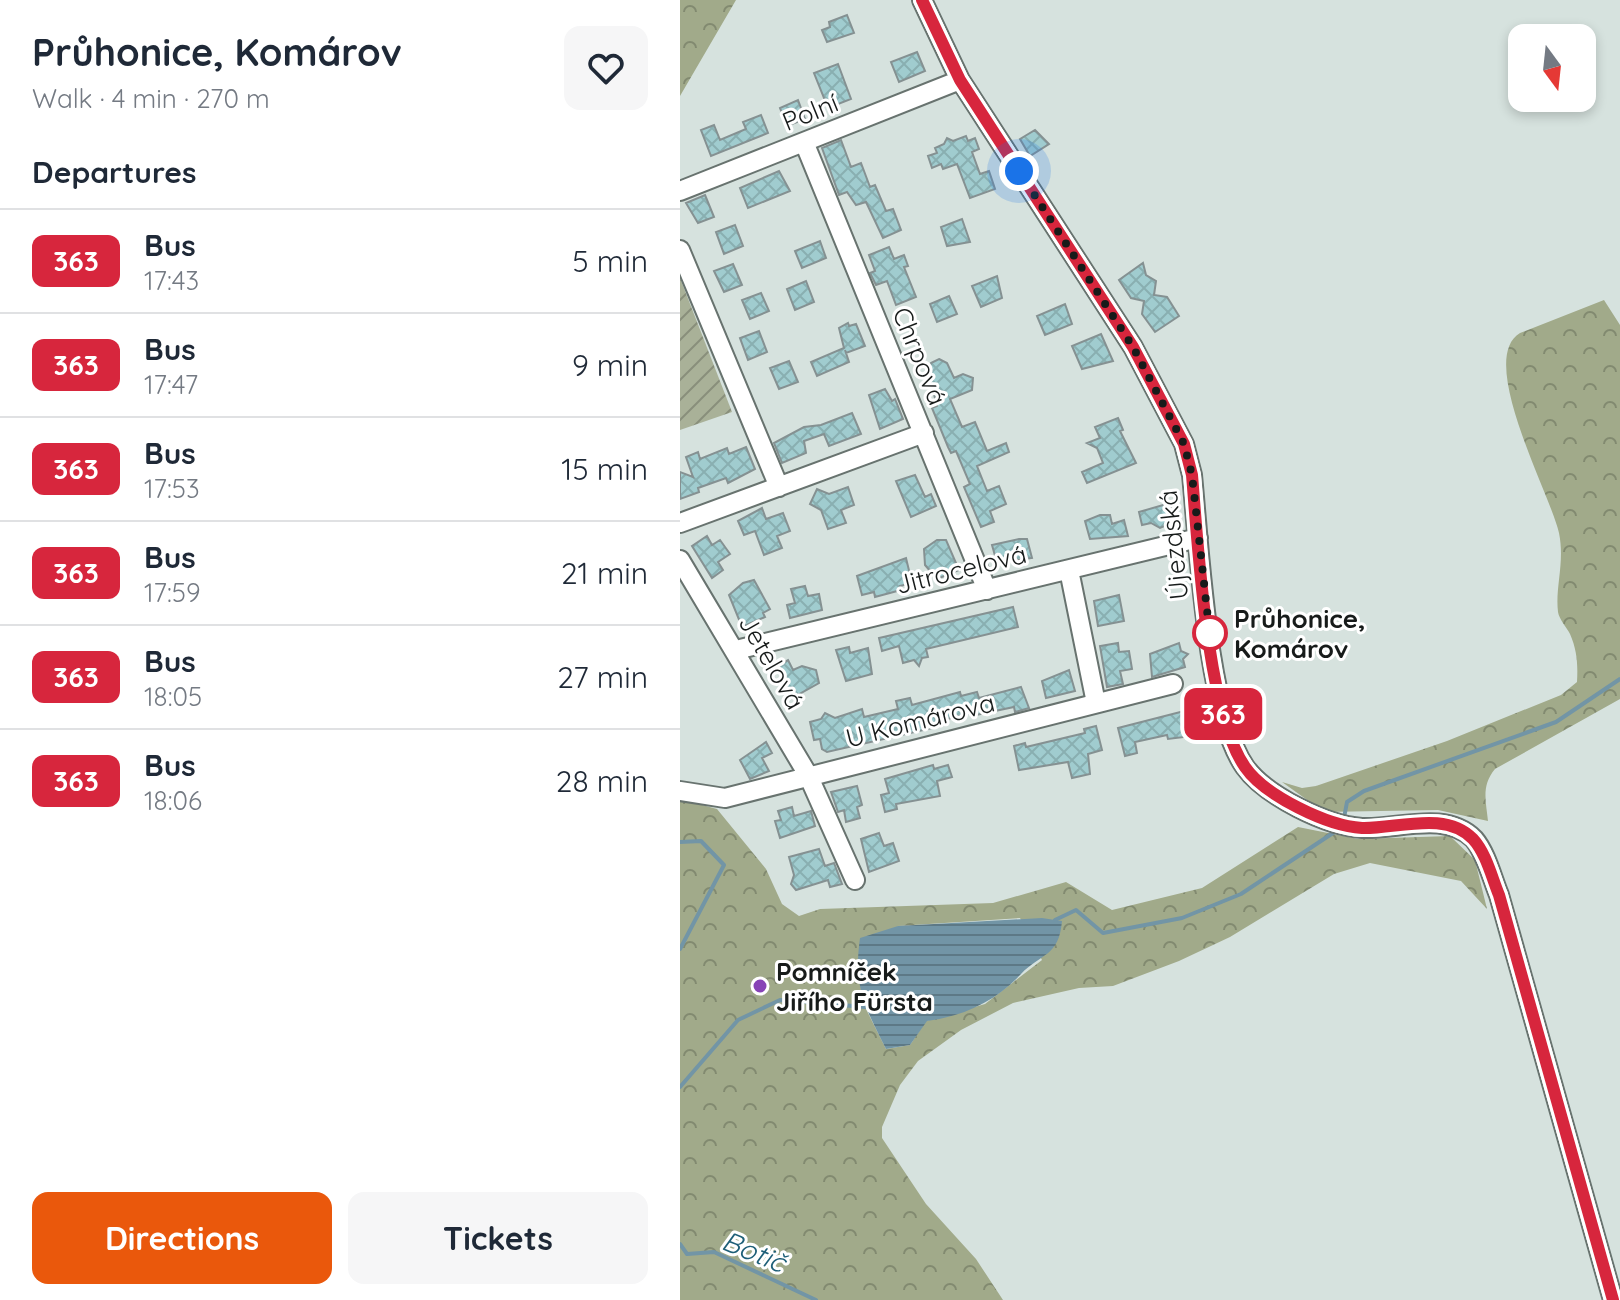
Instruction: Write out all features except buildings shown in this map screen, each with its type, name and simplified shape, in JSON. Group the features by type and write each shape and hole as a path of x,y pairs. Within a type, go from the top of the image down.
{"street":[{"name":"Újezdská","path":"922,0 960,80 1133,347 1184,444 1192,475 1224,720 1245,767 1263,785 1318,818 1361,828 1431,823 1459,829 1474,840 1499,895 1613,1300"},
{"name":"Polní","path":"680,191 960,80"},
{"name":"Chrpová","path":"804,142 987,590"},
{"path":"680,250 779,487"},
{"path":"680,523 924,433"},
{"name":"Jitrocelová","path":"736,650 1198,538"},
{"name":"Jetelová","path":"680,560 808,775 855,880"},
{"path":"1069,570 1096,703"},
{"name":"U Komárova","path":"680,791 725,798 1173,684"}],"green space":[{"path":"680,0 736,0 680,96"},
{"path":"680,278 732,412 680,430"},
{"path":"1604,300 1620,325 1620,699 1495,769 1486,788 1488,821 1438,810 1324,812 1282,782 1302,788 1316,786 1447,741 1561,695 1577,682 1574,646 1558,612 1559,533 1520,428 1506,370 1509,347 1520,333"},
{"path":"680,799 717,809 766,869 782,904 799,916 820,909 993,903 1066,882 1112,910 1202,888 1298,827 1358,839 1450,836 1475,860 1487,909 1461,881 1370,863 1334,874 1230,937 1179,961 1113,986 1079,988 1013,1003 961,1030 918,1061 900,1085 882,1127 882,1138 926,1204 976,1259 1003,1300 680,1300","holes":["1020,918 1042,960 985,1004 926,1021 910,1045 886,1049 865,1007 898,926"]}],"water":[{"path":"1042,918 1062,921 1057,942 1048,953 990,999 966,1011 927,1021 910,1045 886,1049 862,996 858,970 860,938 898,926"}],"waterway":[{"path":"1344,818 1347,802 1364,791 1556,722 1620,679"},
{"path":"1055,920 1076,910 1103,933 1182,918 1241,894 1339,829"},
{"name":"Botič","path":"680,842 701,841 724,865 680,949"},
{"path":"680,1087 738,1020 780,1000 865,1007"},
{"name":"Botič","path":"680,1244 687,1254 714,1252 816,1300"}],"bus line":[{"name":"363","path":"922,0 931,25 960,80 1133,347 1184,444 1192,475 1215,672 1224,720 1245,767 1263,785 1318,818 1361,828 1431,823 1459,829 1474,840 1482,855 1499,895 1613,1300"}],"place":[{"name":"Průhonice, Komárov","path":"1210,633"},
{"name":"Pomníček Jiřího Fürsta","path":"760,986"}],"route":[{"path":"1019,171 1133,347 1184,444 1192,475 1211,646 1210,633"}]}
